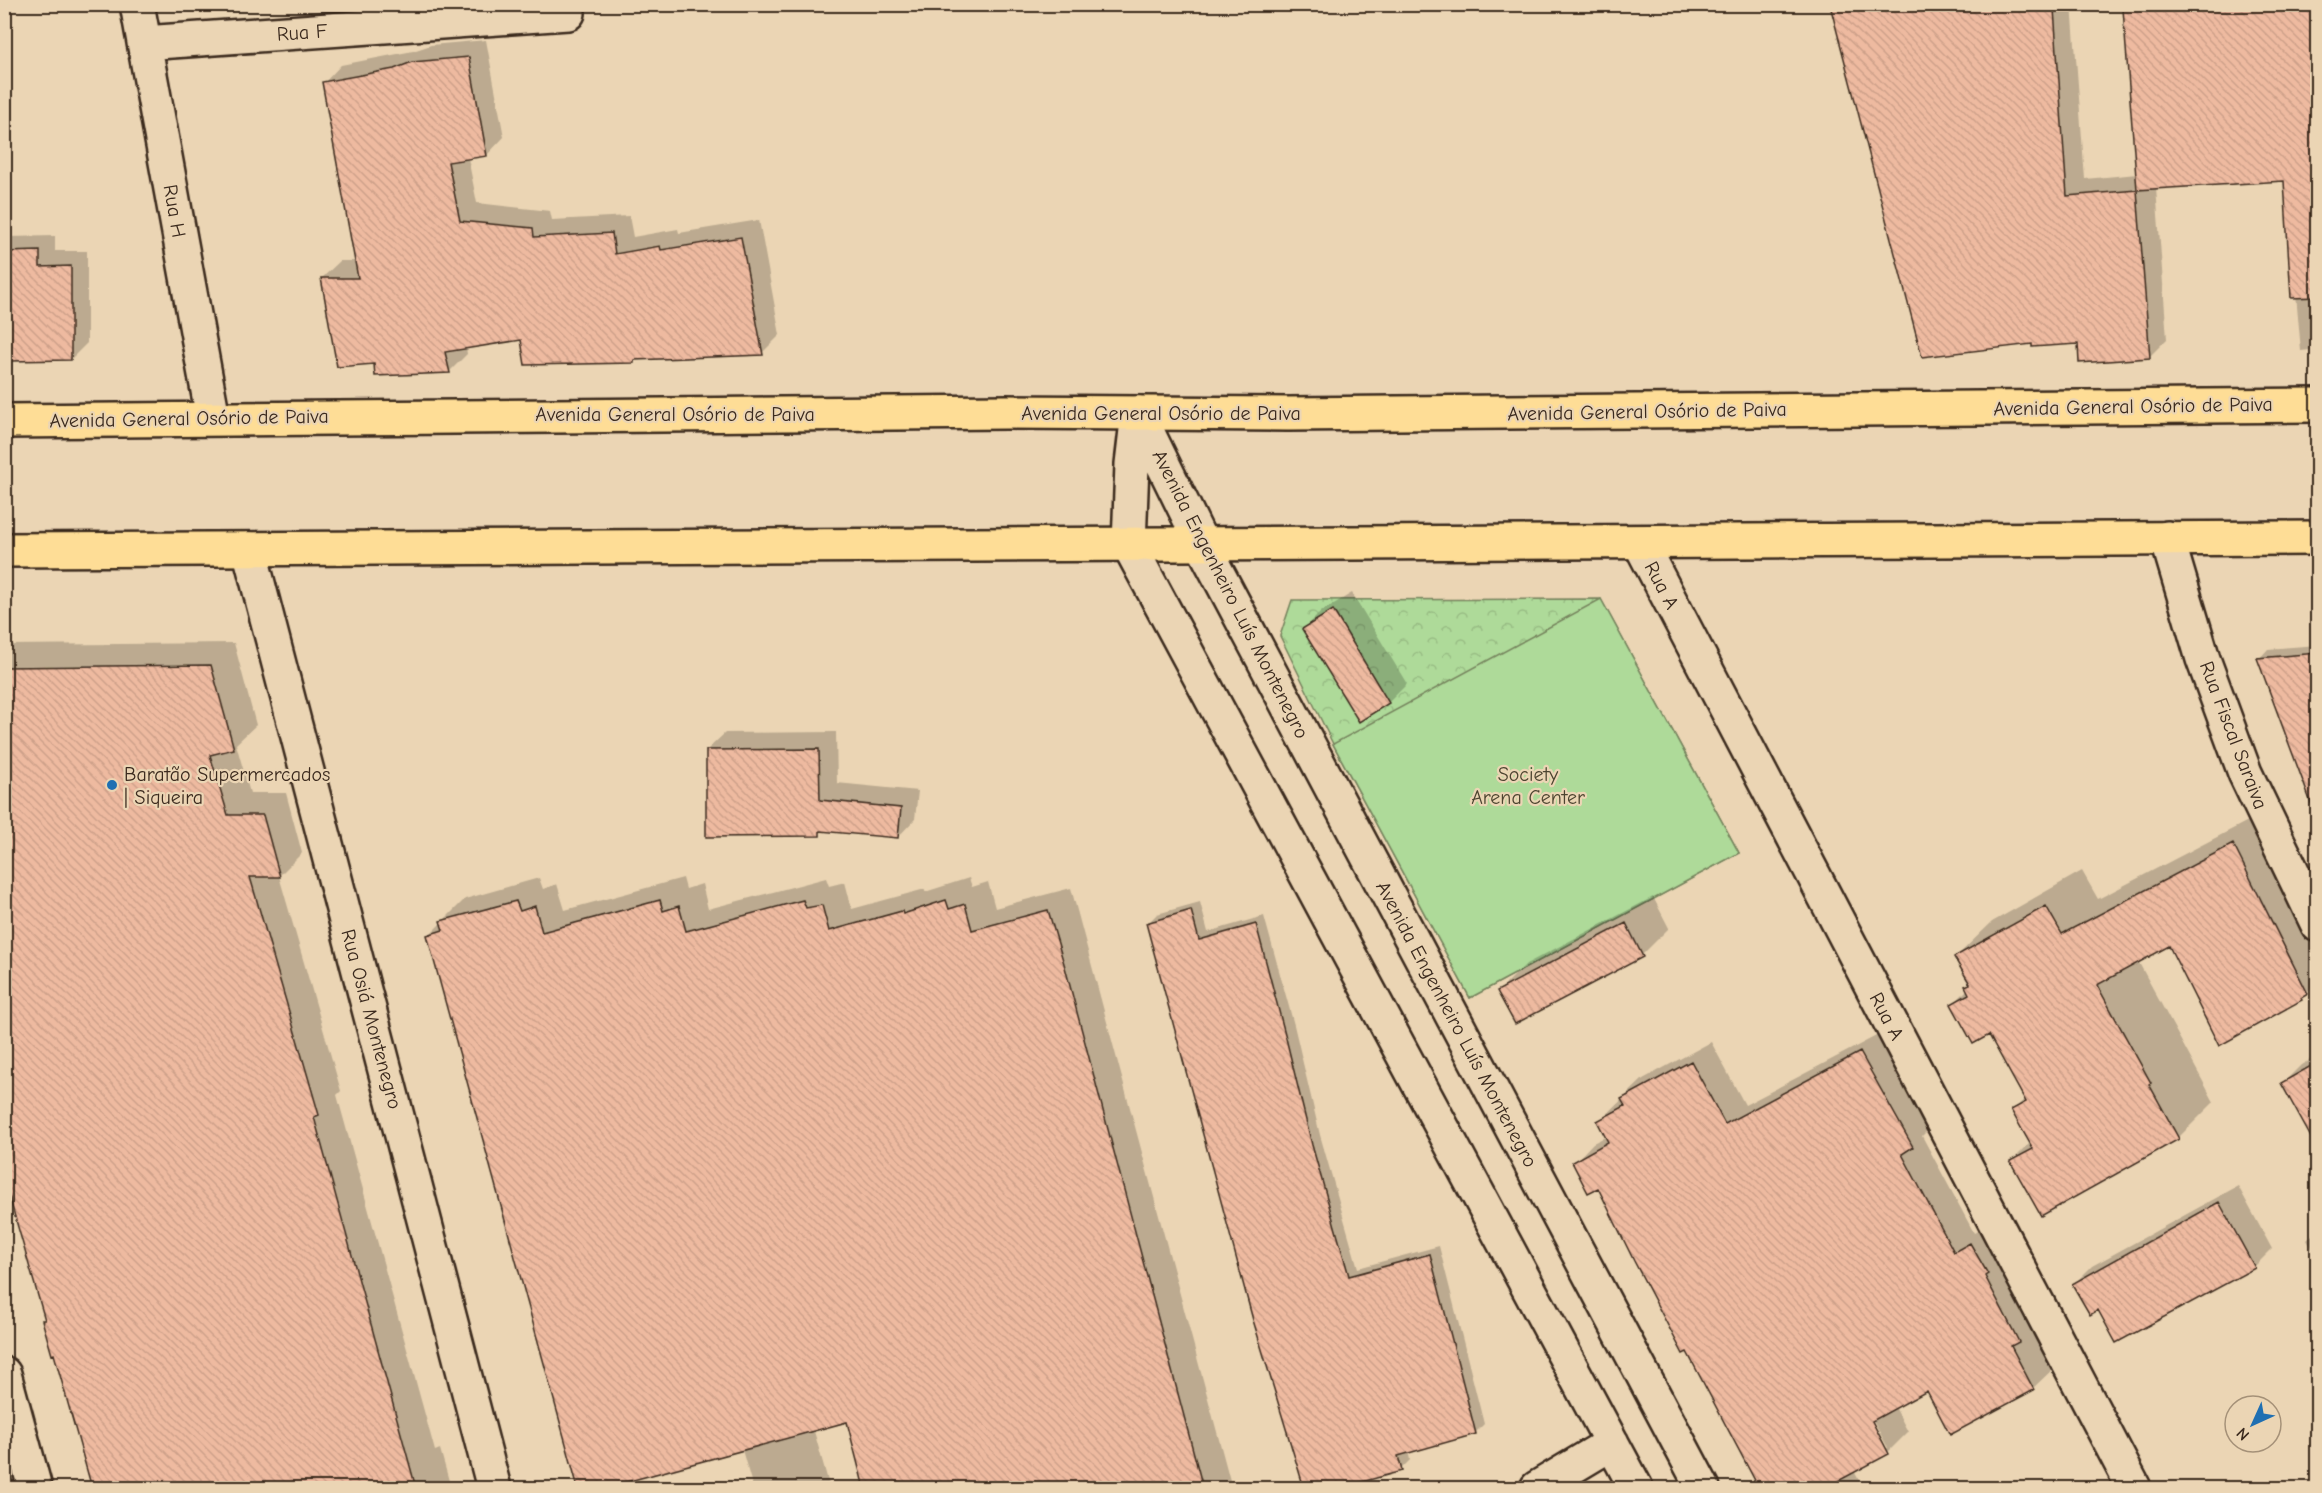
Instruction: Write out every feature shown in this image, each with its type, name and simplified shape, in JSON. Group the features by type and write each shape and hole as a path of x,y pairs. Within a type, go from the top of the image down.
{"main road":[{"name":"Avenida General Osório de Paiva","path":"4,421 1007,412 1336,414 2318,405"},
{"path":"4,550 2318,538"}],"street":[{"name":"Rua H","path":"137,4 213,418"},
{"name":"Rua F","path":"144,43 568,13"},
{"name":"Avenida Engenheiro Luís Montenegro","path":"1138,413 1202,544 1703,1488"},
{"name":"Avenida Engenheiro Luís Montenegro","path":"1129,545 1132,464 1138,413"},
{"name":"Rua Fiscal Saraiva","path":"2167,538 2203,659 2245,773 2318,925"},
{"name":"Rua A","path":"1640,543 2134,1488"},
{"path":"1129,545 1635,1488"},
{"name":"Rua Osiá Montenegro","path":"249,549 494,1488"},
{"path":"4,1374 35,1488"},
{"path":"1537,1488 1612,1443"}],"green space":[{"name":"Society Arena Center","path":"1601,599 1739,853 1470,998 1333,744 1280,636 1292,600"},
{"name":"Society Arena Center","path":"1601,599 1739,853 1470,998 1333,744"}],"building":[{"path":"2046,4 2046,9 2054,9 2067,196 2137,190 2150,358 2079,363 2078,344 2032,347 2032,344 1922,357 1830,5"},
{"path":"2184,4 2315,4 2316,31 2318,31 2318,297 2291,298 2284,181 2137,190 2123,9"},
{"path":"469,57 487,156 448,162 460,221 533,228 534,237 612,233 615,254 660,246 661,250 741,237 763,355 634,360 634,363 525,365 521,340 445,352 450,373 375,376 374,364 337,367 321,278 358,278 322,82 394,69 412,62"},
{"path":"40,251 40,267 71,266 71,360 9,361 9,322 4,322 4,252"},
{"path":"1333,610 1389,703 1359,722 1302,629"},
{"path":"2318,653 2318,810 2314,811 2257,658"},
{"path":"211,665 234,749 210,755 228,815 263,815 280,877 250,877 319,1115 314,1117 416,1488 92,1488 54,1354 52,1355 42,1320 45,1320 4,1179 4,667"},
{"path":"819,749 820,800 901,808 898,838 820,831 820,836 706,837 706,750"},
{"path":"2233,844 2308,994 2301,998 2302,1000 2219,1046 2169,946 2097,985 2179,1139 2041,1216 2010,1161 2033,1149 2011,1110 2026,1102 1989,1035 1973,1044 1951,1004 1969,994 1965,986 1970,984 1954,957 2046,906 2062,934"},
{"path":"660,900 663,911 679,906 686,931 803,900 806,908 822,905 829,931 902,911 903,914 946,900 949,909 965,904 972,930 1048,910 1203,1488 864,1488 847,1422 604,1488 578,1488 427,935 443,930 440,921 516,901 520,911 535,906 542,932"},
{"path":"1191,910 1199,940 1256,924 1312,1145 1349,1276 1430,1254 1476,1434 1398,1456 1402,1471 1340,1488 1304,1488 1253,1320 1146,923"},
{"path":"1626,923 1643,957 1515,1024 1497,991"},
{"path":"1860,1052 1913,1147 1902,1154 1954,1252 1970,1243 1988,1274 1985,1276 2019,1342 2011,1346 2034,1390 1950,1435 1927,1391 1872,1421 1889,1454 1825,1488 1759,1488 1687,1352 1683,1354 1598,1188 1588,1193 1572,1162 1608,1142 1597,1121 1625,1106 1621,1099 1691,1061 1725,1124"},
{"path":"2318,1062 2318,1150 2281,1083"},
{"path":"2219,1202 2255,1268 2116,1343 2098,1310 2090,1315 2072,1284"}],"place":[{"name":"Baratão Supermercados | Siqueira","path":"112,785"}]}
